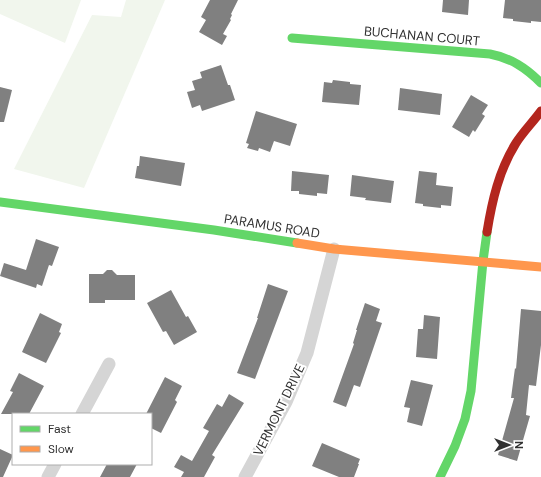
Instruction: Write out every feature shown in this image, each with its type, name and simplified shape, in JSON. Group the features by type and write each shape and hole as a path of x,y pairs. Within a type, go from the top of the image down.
{"street":[{"name":"BUCHANAN COURT","path":"292,38 490,54 517,62 530,71 541,83"},
{"path":"440,477 458,439 465,419 471,391 483,261 491,205 504,166 516,143 541,111"},
{"name":"PARAMUS ROAD","path":"0,202 214,230 334,249 541,267"},
{"name":"VERMONT DRIVE","path":"245,477 286,402 307,353 334,249"},
{"path":"83,413 109,364"},
{"path":"48,477 54,465"}],"shaded area":[{"path":"0,0 81,0 65,43 0,14"},
{"path":"126,0 165,0 84,188 14,169 92,15 121,17"}],"building":[{"path":"210,0 238,0 231,14 231,20 223,34 227,36 222,45 199,32 206,20 201,17"},
{"path":"443,0 469,0 468,15 442,12"},
{"path":"505,0 541,0 541,22 531,21 531,23 503,18"},
{"path":"221,65 235,100 202,111 200,105 192,108 187,92 195,90 192,81 202,78 200,72"},
{"path":"333,80 361,85 359,105 322,102 324,82 332,83"},
{"path":"0,87 12,90 4,122 0,122"},
{"path":"400,88 442,94 440,115 398,110"},
{"path":"471,95 488,105 482,114 485,116 475,132 473,130 469,137 452,127"},
{"path":"256,111 297,124 290,146 274,141 270,152 259,148 258,151 247,148 249,144 246,143"},
{"path":"140,156 185,163 181,186 135,178 137,166 139,166"},
{"path":"292,171 329,175 327,194 317,193 317,196 299,194 299,191 291,191"},
{"path":"419,171 437,173 436,185 453,187 451,206 441,205 441,208 423,206 423,204 415,203"},
{"path":"352,175 394,181 391,203 365,200 366,198 350,196"},
{"path":"36,239 59,247 52,266 49,265 42,286 37,284 36,288 0,276 4,263 26,270"},
{"path":"107,270 112,270 117,275 135,275 135,300 105,300 105,303 89,303 89,274 103,274"},
{"path":"268,284 288,291 255,379 237,373 258,318"},
{"path":"171,290 186,317 188,316 197,332 174,345 166,331 163,332 147,303"},
{"path":"365,303 380,309 376,321 382,323 360,387 354,385 346,407 333,402 354,344 356,330"},
{"path":"521,309 541,311 541,345 536,386 529,385 526,415 530,416 517,461 498,455 514,398 511,398 515,368 516,369"},
{"path":"40,313 62,324 59,332 61,333 46,363 22,352"},
{"path":"424,315 440,317 437,359 416,357 418,329 423,329"},
{"path":"19,373 44,386 30,413 1,414 13,392 10,391"},
{"path":"165,377 182,386 175,400 177,402 161,433 152,428 152,413 147,413"},
{"path":"411,380 433,385 422,426 407,422 410,408 404,407"},
{"path":"229,394 244,403 212,455 215,457 204,477 181,477 184,472 174,467 181,455 192,461 209,431 203,428 217,404 222,407"},
{"path":"322,443 360,459 354,477 339,477 312,466"},
{"path":"0,449 12,455 12,457 3,477 0,477"},
{"path":"106,465 136,465 130,477 100,477"}],"traffic: fast":[{"path":"292,38 490,54 505,58 518,64 541,83"},
{"path":"0,202 214,230 297,243"},
{"path":"440,477 455,446 465,419 471,391 487,232"}],"traffic: slow":[{"path":"297,243 334,249 541,267"}],"traffic: jam":[{"path":"487,232 494,197 505,164 519,139 541,111"}]}
